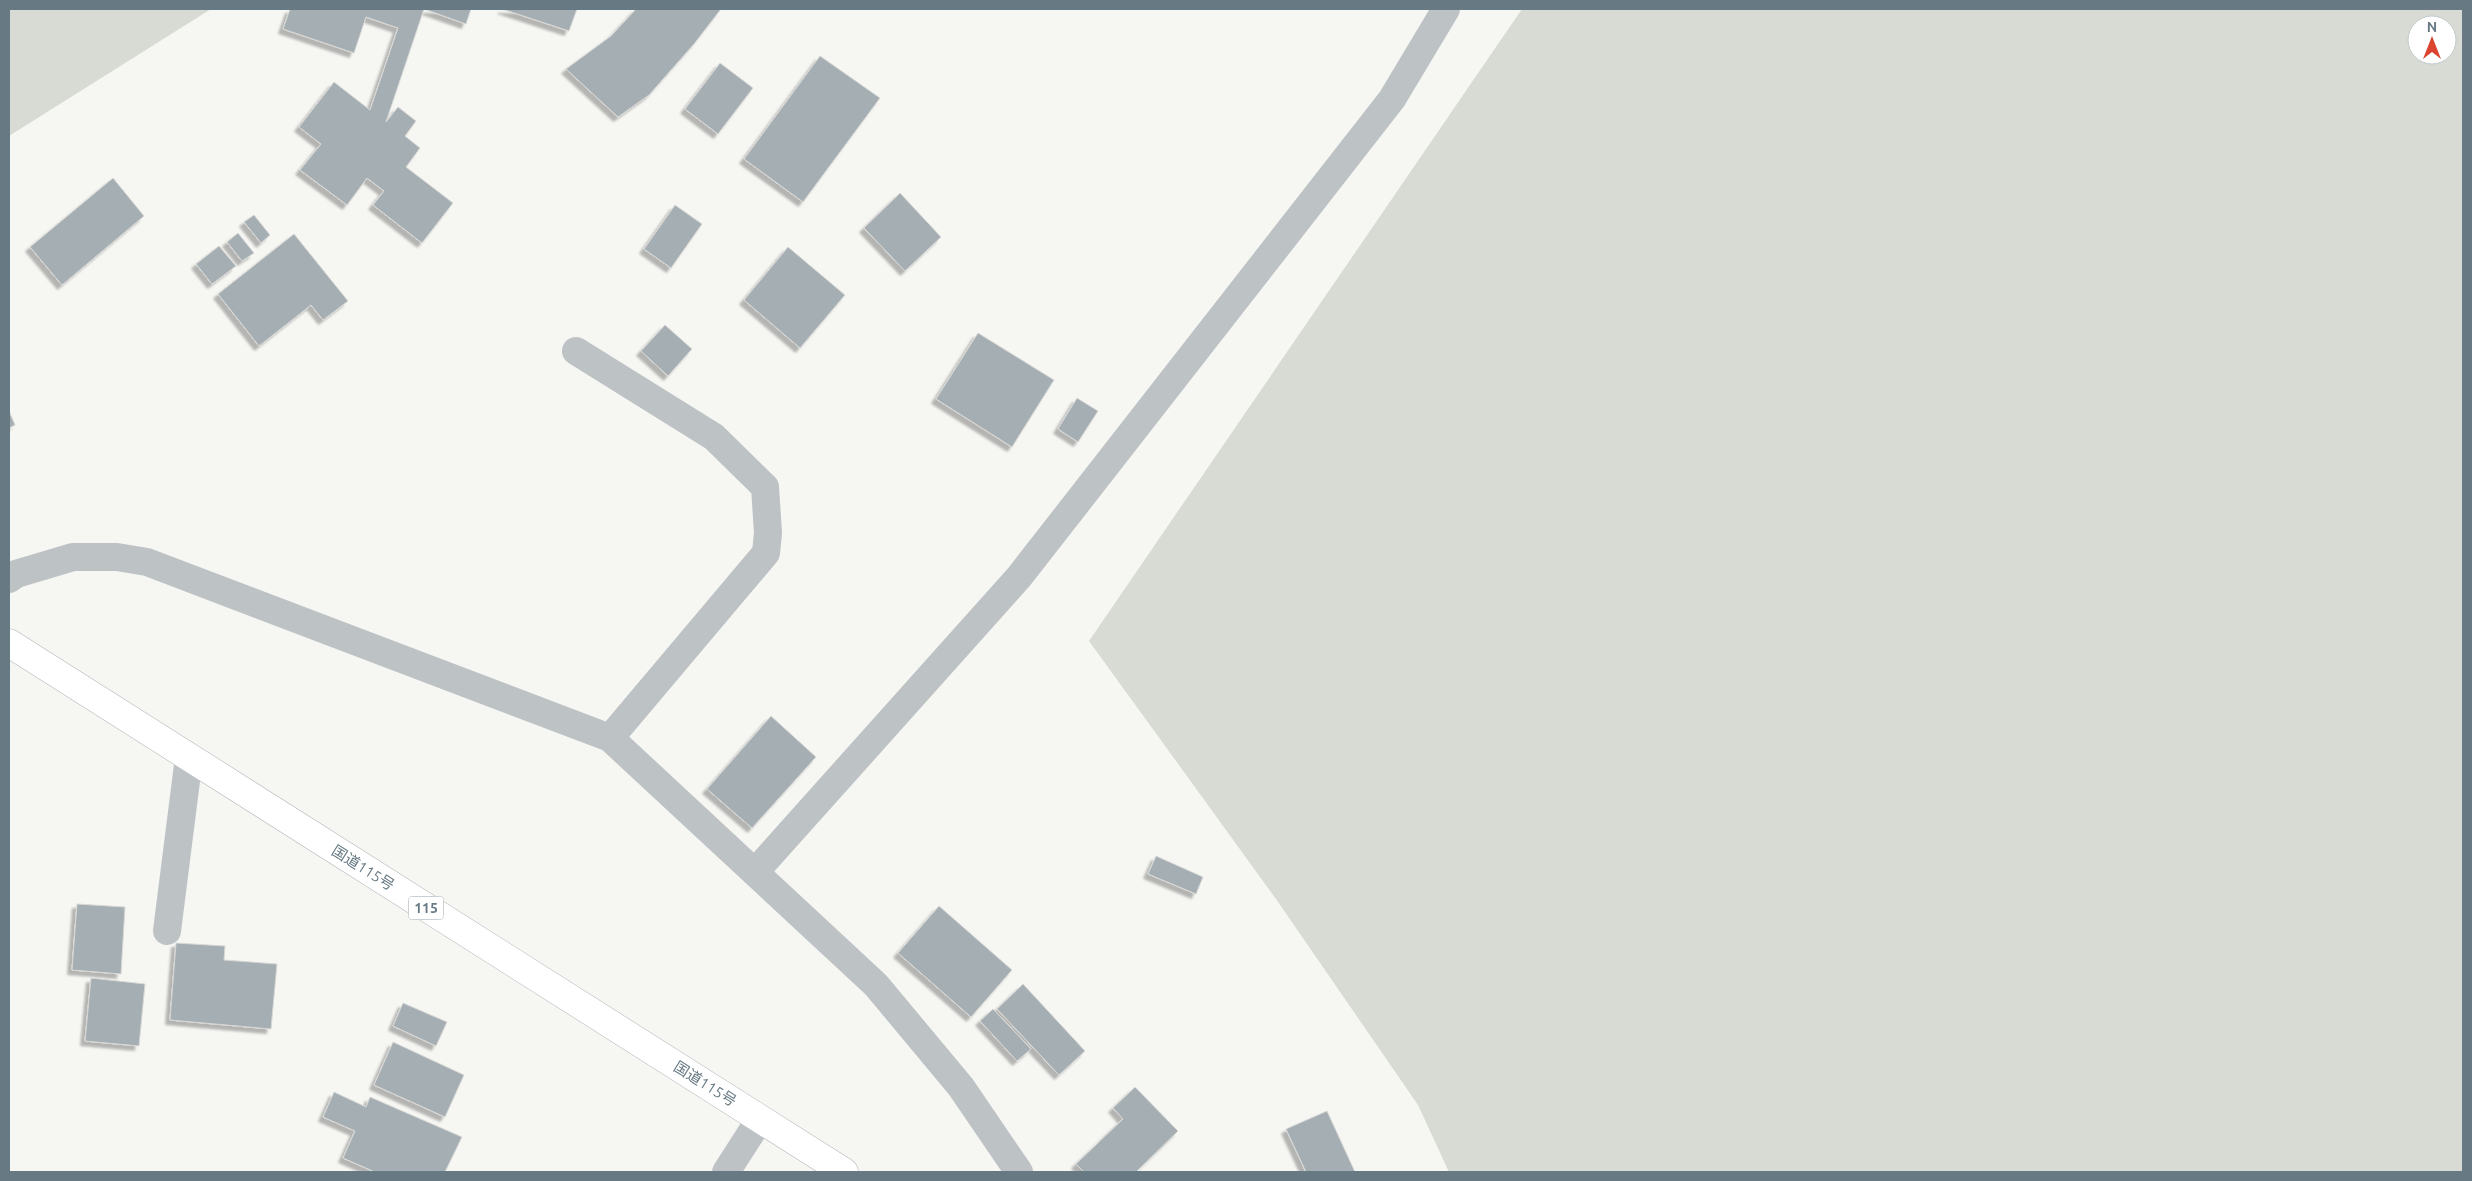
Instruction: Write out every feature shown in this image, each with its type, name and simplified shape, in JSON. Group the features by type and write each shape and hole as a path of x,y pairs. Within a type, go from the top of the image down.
{"highway":[{"name":"国道115号","path":"9,643 844,1172"}],"street":[{"path":"755,872 1019,577 1392,99 1446,9"},
{"path":"576,351 714,437 765,487 768,533 766,553 610,738"},
{"path":"9,579 16,574 73,557 117,557 147,562 610,738 876,984 961,1088 1019,1172"},
{"path":"167,931 189,758"},
{"path":"726,1172 760,1119"}],"shaded area":[{"path":"9,9 211,9 9,136"},
{"path":"1522,9 2463,9 2463,1172 1449,1172 1418,1105 1276,899 1089,641"}],"building":[{"path":"290,9 424,9 386,122 398,107 416,121 405,136 420,148 406,167 453,203 422,243 373,205 384,191 367,178 347,205 300,170 321,144 299,127 334,82 370,110 398,28 366,17 354,53 283,29"},
{"path":"424,9 471,9 466,24"},
{"path":"502,9 577,9 569,31"},
{"path":"636,9 721,9 694,44 649,95 618,117 566,69 611,36"},
{"path":"820,56 880,98 803,202 744,159"},
{"path":"720,63 753,88 718,134 685,109"},
{"path":"113,178 144,216 62,285 30,247"},
{"path":"900,193 941,237 905,271 864,228"},
{"path":"675,205 702,224 671,268 644,249"},
{"path":"254,215 270,235 261,243 244,222"},
{"path":"238,233 254,253 242,261 227,242"},
{"path":"294,234 348,301 323,320 311,305 259,346 218,294"},
{"path":"219,246 236,266 212,284 196,264"},
{"path":"788,247 845,295 800,348 744,300"},
{"path":"665,325 692,349 668,376 641,351"},
{"path":"978,333 1054,380 1012,447 936,399"},
{"path":"1077,398 1098,411 1078,442 1058,429"},
{"path":"9,411 15,425 9,428"},
{"path":"771,716 816,757 752,828 707,789"},
{"path":"1156,856 1203,877 1196,894 1148,874"},
{"path":"77,904 125,907 121,974 72,970"},
{"path":"939,906 1012,970 971,1017 898,953"},
{"path":"176,943 225,946 224,960 277,964 271,1029 170,1020"},
{"path":"91,978 145,984 139,1046 85,1041"},
{"path":"1023,984 1085,1051 1059,1075 997,1009"},
{"path":"403,1003 447,1022 436,1046 393,1026"},
{"path":"993,1009 1031,1049 1017,1061 980,1021"},
{"path":"393,1042 464,1075 445,1117 374,1085"},
{"path":"1135,1087 1178,1131 1136,1172 1084,1172 1076,1164 1123,1119 1113,1108"},
{"path":"334,1092 366,1107 370,1097 462,1137 445,1172 375,1172 343,1158 355,1131 323,1117"},
{"path":"1327,1111 1355,1172 1306,1172 1286,1129"}]}
